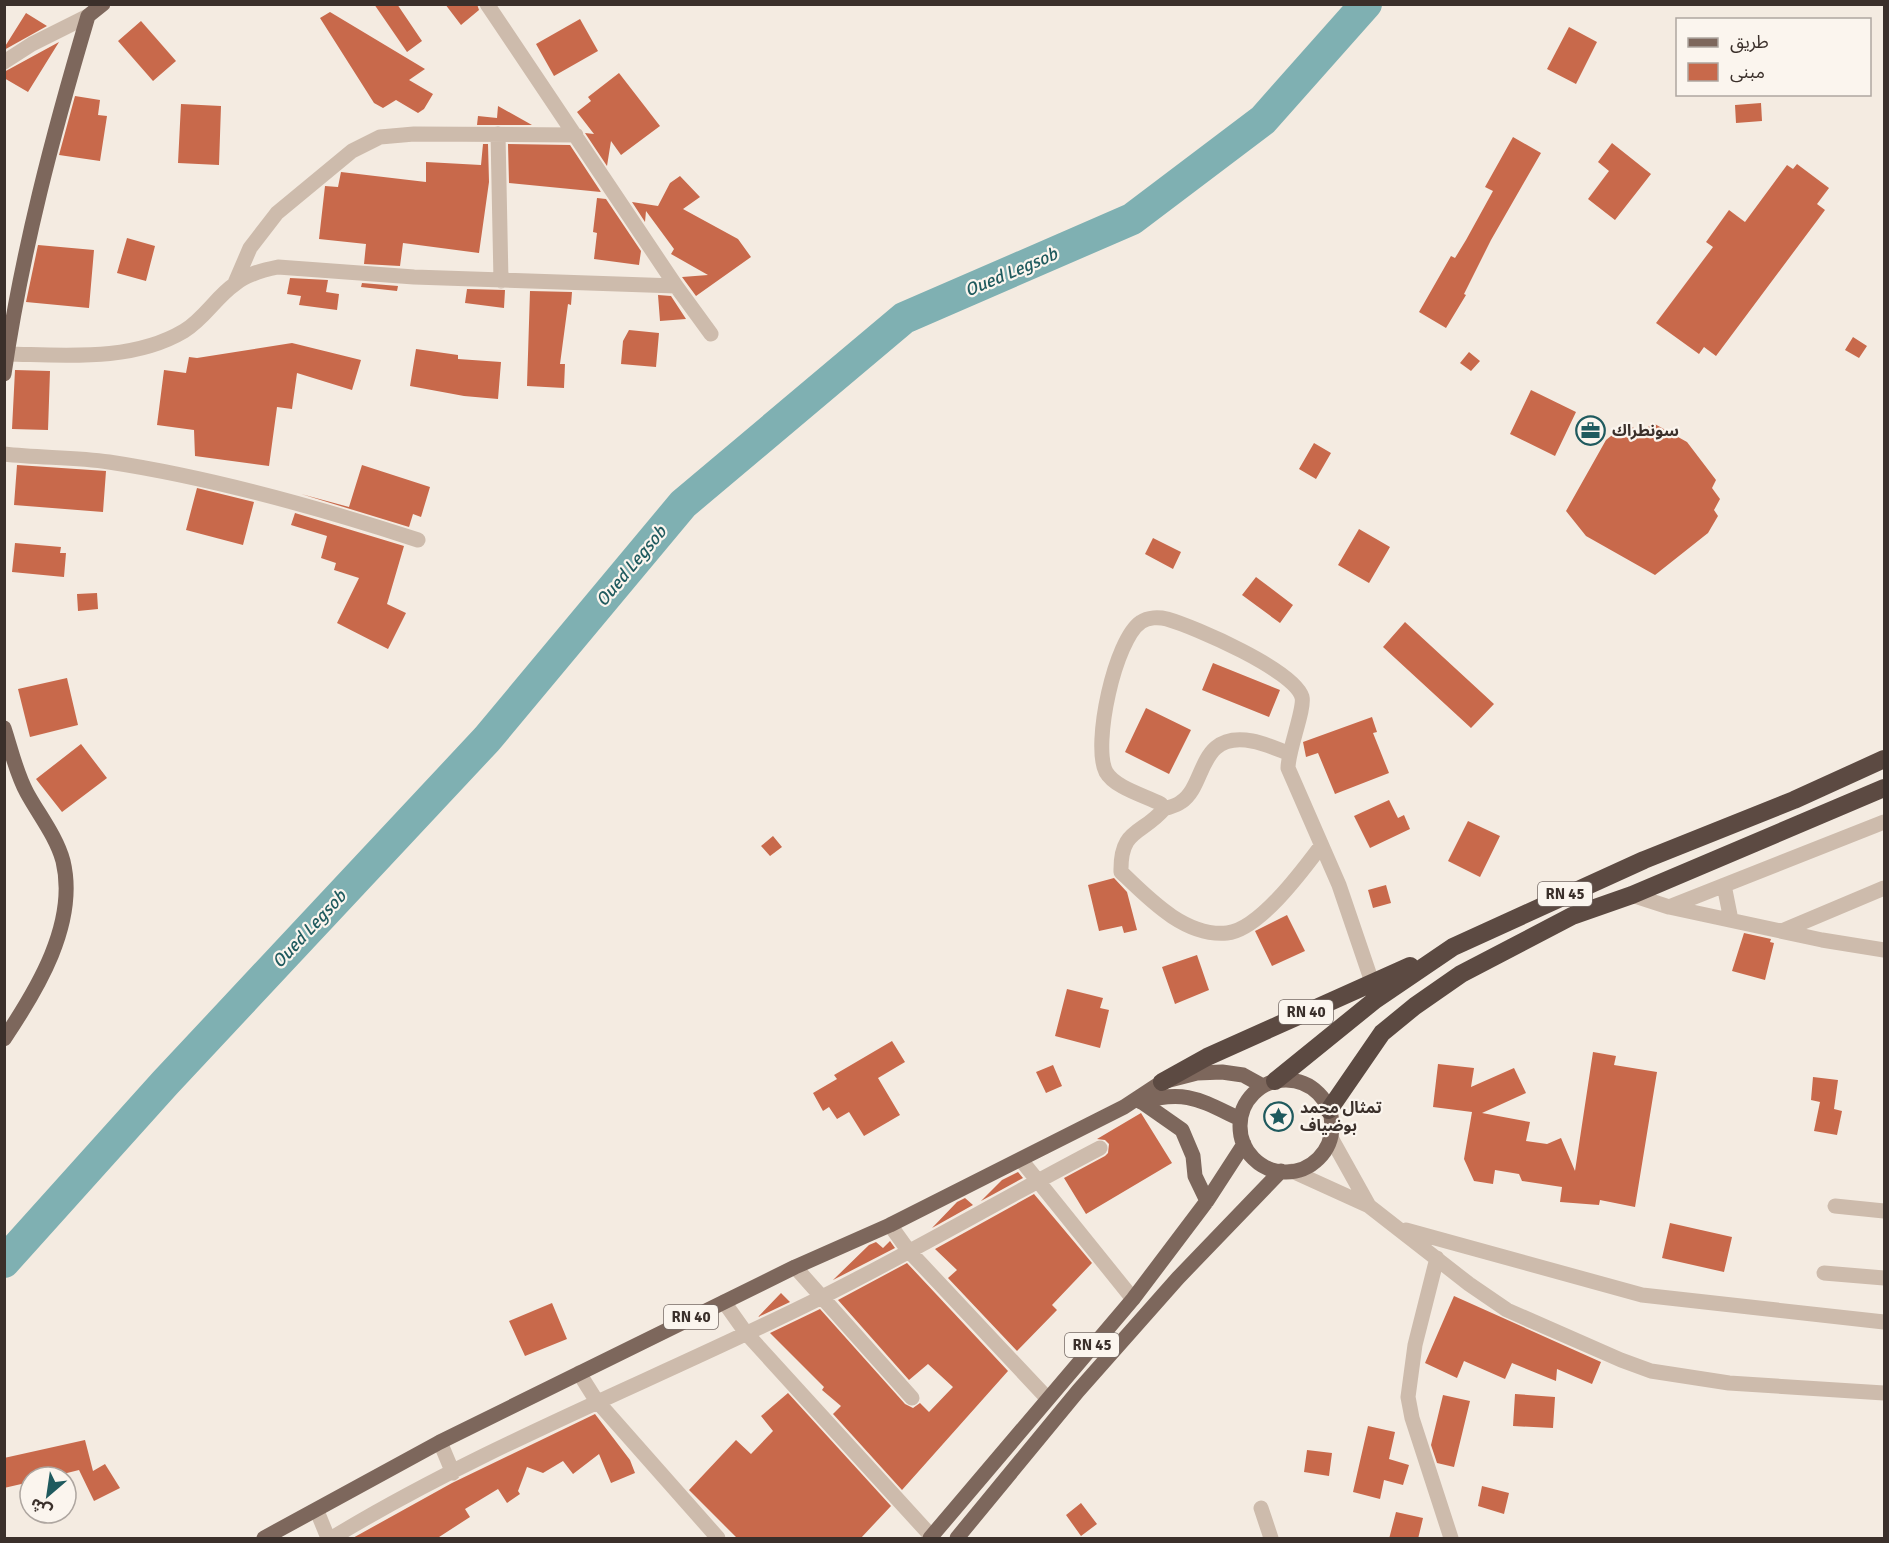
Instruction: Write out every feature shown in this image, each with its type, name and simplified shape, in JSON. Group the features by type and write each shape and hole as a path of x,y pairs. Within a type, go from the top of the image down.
{"highway":[{"name":"RN 45","path":"1269,1083 1375,1000 1453,947 1633,864 1794,800 1884,759"},
{"name":"RN 45","path":"1329,1110 1382,1033 1415,1006 1461,974 1572,916 1632,895 1884,788"},
{"name":"RN 40","path":"1162,1082 1207,1056 1453,947"}],"main road":[{"path":"4,374 27,237 49,150 88,16 103,4"},
{"path":"4,728 26,791 49,828 63,861 65,883 64,906 58,937 23,1011 4,1039"},
{"path":"1162,1082 1197,1073 1222,1072 1243,1075 1269,1083"},
{"path":"1288,1080 1307,1086 1322,1098 1329,1110 1330,1136 1317,1160 1287,1171 1259,1163 1244,1144 1240,1119 1252,1094 1269,1083 1288,1080"},
{"name":"RN 40","path":"264,1539 440,1442 795,1267 890,1226 1124,1107 1162,1082"},
{"name":"RN 40","path":"1124,1107 1174,1094 1205,1102 1240,1119"},
{"path":"1142,1102 1182,1130 1193,1156 1195,1176 1207,1201"},
{"name":"RN 45","path":"931,1538 1133,1299 1207,1201 1244,1144"},
{"name":"RN 45","path":"957,1539 1078,1392 1178,1278 1287,1171"}],"street":[{"path":"487,4 676,286 711,334"},
{"path":"4,62 32,44 88,16"},
{"path":"235,284 250,249 277,213 352,151 380,137 414,134 576,135"},
{"path":"498,134 501,281"},
{"path":"7,354 92,356 162,341 184,331 207,313 235,284 258,272 278,267 501,281 676,286"},
{"path":"4,454 106,461 163,471 339,515 418,540"},
{"path":"1164,810 1161,804 1112,779 1106,772 1102,734 1109,691 1130,633 1140,622 1158,617 1232,646 1283,674 1297,687 1303,702 1288,753 1288,768 1338,885 1372,982"},
{"path":"1288,753 1253,741 1233,740 1211,752 1189,794 1181,802 1164,810 1133,832 1121,855 1122,872 1171,916 1210,932 1229,933 1248,924 1286,889 1321,846"},
{"path":"1669,907 1884,822"},
{"path":"1724,885 1731,920"},
{"path":"1782,931 1884,888"},
{"path":"1632,895 1669,907 1884,950"},
{"path":"1330,1136 1370,1206"},
{"path":"317,1511 330,1539 596,1400 821,1298 1100,1148"},
{"path":"1021,1160 1133,1299"},
{"path":"1287,1171 1370,1206 1507,1310 1589,1348 1652,1371 1729,1383 1884,1393"},
{"path":"1835,1206 1884,1211"},
{"path":"890,1226 908,1250 1047,1398"},
{"path":"1398,1227 1641,1295 1884,1322"},
{"path":"1437,1258 1415,1345 1408,1397 1412,1418 1451,1539"},
{"path":"795,1267 912,1398"},
{"path":"1824,1273 1884,1278"},
{"path":"724,1302 746,1333 931,1538"},
{"path":"579,1372 596,1400 718,1539"},
{"path":"440,1442 453,1473"},
{"path":"1261,1508 1271,1539"}],"building":[{"path":"374,4 397,4 422,41 407,52"},
{"path":"445,4 477,4 479,10 461,25"},
{"path":"330,12 425,69 409,80 433,94 424,109 418,113 396,100 383,108 374,103 320,18"},
{"path":"26,13 47,26 4,50 4,48"},
{"path":"580,19 598,51 554,76 536,44"},
{"path":"141,21 176,61 153,81 118,41"},
{"path":"1569,27 1597,42 1576,84 1547,69"},
{"path":"59,42 28,92 4,78 4,72"},
{"path":"619,73 660,126 621,155 611,141 607,166 585,133 594,134 577,112 591,101 588,97"},
{"path":"75,96 100,100 98,115 107,116 100,161 59,155"},
{"path":"1761,103 1762,121 1736,123 1735,105"},
{"path":"181,104 221,106 219,165 178,163"},
{"path":"498,106 532,125 477,125 478,116 497,118"},
{"path":"1513,137 1541,153 1491,240 1464,294 1466,295 1446,328 1419,312 1451,256 1455,258 1493,191 1485,187"},
{"path":"1612,143 1651,174 1615,220 1588,199 1609,171 1598,162"},
{"path":"483,144 488,144 489,182 479,253 403,243 400,266 364,264 366,244 319,239 325,186 338,187 341,172 426,182 426,162 481,165"},
{"path":"508,144 570,145 601,192 509,183"},
{"path":"1797,164 1829,188 1817,204 1825,210 1716,356 1704,347 1699,354 1656,323 1713,247 1706,242 1729,210 1745,222 1787,165 1793,169"},
{"path":"680,176 700,197 683,209 738,239 751,257 696,296 682,277 708,275 671,254 674,249 646,211 645,222 632,202 658,206 670,183"},
{"path":"597,198 606,199 641,251 639,265 594,259 597,233 593,232"},
{"path":"127,238 155,246 146,281 117,273"},
{"path":"38,245 94,250 89,308 26,302"},
{"path":"290,278 328,280 326,292 339,294 337,310 299,305 301,296 287,294"},
{"path":"362,283 398,286 397,291 361,287"},
{"path":"467,289 505,290 504,308 465,303"},
{"path":"530,291 572,292 571,305 568,304 560,364 565,364 564,388 527,386"},
{"path":"658,295 671,296 686,319 660,321"},
{"path":"629,330 659,333 656,367 621,364 623,341"},
{"path":"1853,337 1867,346 1859,358 1845,350"},
{"path":"292,343 361,360 352,390 297,373 292,409 277,407 269,466 195,456 194,430 157,425 164,370 186,373 189,357 197,358"},
{"path":"416,349 458,355 458,359 501,362 498,399 464,396 410,386"},
{"path":"1469,352 1480,361 1471,371 1460,363"},
{"path":"15,370 50,371 48,430 12,429"},
{"path":"1531,390 1576,412 1555,456 1510,434"},
{"path":"1653,423 1687,442 1716,480 1712,488 1720,499 1714,510 1718,516 1708,533 1655,575 1586,536 1566,511 1606,440 1626,424 1642,432"},
{"path":"1314,443 1331,453 1316,479 1299,469"},
{"path":"17,465 106,471 103,512 14,505"},
{"path":"362,465 430,487 421,517 413,514 409,527 301,494 349,507"},
{"path":"197,488 254,502 243,545 186,530"},
{"path":"295,513 404,546 387,604 406,613 388,649 337,623 359,578 334,570 336,563 321,558 327,536 291,525"},
{"path":"1359,529 1390,547 1369,583 1338,565"},
{"path":"1153,538 1181,552 1173,569 1145,554"},
{"path":"15,543 61,547 60,553 66,553 64,577 12,572"},
{"path":"1256,577 1293,605 1280,623 1242,595"},
{"path":"97,593 98,609 78,611 77,594"},
{"path":"1405,622 1494,704 1471,728 1383,647"},
{"path":"1213,663 1280,690 1269,717 1202,690"},
{"path":"67,678 78,725 30,737 18,689"},
{"path":"1146,708 1191,730 1169,774 1125,752"},
{"path":"1372,717 1377,732 1373,733 1389,773 1335,794 1318,753 1306,757 1303,742"},
{"path":"81,744 107,778 62,812 36,779"},
{"path":"1389,800 1398,818 1404,815 1410,829 1370,848 1354,816"},
{"path":"1468,821 1500,836 1480,877 1448,861"},
{"path":"773,836 782,847 770,856 761,846"},
{"path":"1114,878 1127,892 1137,930 1124,933 1122,926 1099,931 1088,885"},
{"path":"1386,885 1391,903 1373,908 1368,890"},
{"path":"1287,915 1305,951 1272,966 1255,931"},
{"path":"1744,933 1771,939 1770,942 1774,943 1765,980 1732,971"},
{"path":"1197,955 1209,990 1175,1004 1162,967"},
{"path":"1067,989 1103,998 1100,1008 1109,1010 1100,1048 1055,1036"},
{"path":"892,1041 905,1062 878,1078 900,1115 864,1136 849,1112 837,1119 829,1107 823,1111 813,1093 837,1079 834,1075"},
{"path":"1593,1052 1616,1056 1614,1065 1657,1072 1635,1207 1600,1200 1599,1205 1560,1202 1562,1187 1522,1181 1519,1174 1495,1170 1493,1184 1474,1181 1464,1159 1472,1112 1433,1107 1438,1064 1474,1068 1471,1087 1514,1068 1526,1093 1482,1113 1530,1122 1526,1141 1547,1144 1561,1138 1575,1171"},
{"path":"1053,1065 1062,1086 1046,1093 1036,1072"},
{"path":"1813,1077 1838,1080 1834,1109 1842,1111 1837,1135 1814,1131 1820,1102 1811,1100"},
{"path":"1141,1113 1172,1163 1086,1214 1064,1178 1105,1156 1108,1153 1109,1144 1105,1140 1097,1139"},
{"path":"1018,1172 1023,1178 981,1201 1002,1180"},
{"path":"1034,1194 1092,1263 1052,1305 1057,1310 1017,1351 948,1278 957,1270 935,1249"},
{"path":"965,1198 973,1205 932,1228 957,1202"},
{"path":"1670,1223 1732,1237 1724,1272 1662,1258"},
{"path":"890,1241 895,1248 833,1280 869,1245 876,1242 883,1248"},
{"path":"907,1263 1008,1371 902,1490 833,1414 841,1406 822,1390 824,1387 770,1333 820,1309 905,1404 913,1408 920,1403 929,1412 953,1387 928,1364 909,1380 838,1300"},
{"path":"781,1293 790,1302 758,1317"},
{"path":"1454,1296 1601,1362 1592,1384 1557,1369 1556,1381 1512,1363 1505,1379 1464,1361 1457,1378 1425,1363"},
{"path":"552,1303 567,1339 525,1356 509,1321"},
{"path":"788,1393 891,1506 860,1539 738,1539 689,1490 736,1440 751,1454 773,1431 761,1416"},
{"path":"1515,1394 1555,1397 1553,1428 1513,1426"},
{"path":"1443,1395 1470,1401 1454,1467 1437,1463 1431,1445"},
{"path":"595,1414 630,1460 635,1473 611,1483 599,1454 573,1474 563,1461 543,1473 527,1467 518,1491 520,1494 507,1503 498,1489 465,1509 470,1517 436,1539 351,1539 452,1483"},
{"path":"1368,1426 1395,1432 1389,1459 1409,1465 1403,1485 1384,1480 1380,1499 1353,1492"},
{"path":"85,1440 93,1471 105,1464 120,1488 94,1501 78,1470 78,1465 18,1465 18,1485 4,1488 4,1458"},
{"path":"1307,1450 1332,1453 1329,1476 1304,1472"},
{"path":"1482,1486 1509,1493 1504,1514 1478,1506"},
{"path":"1081,1503 1097,1524 1081,1536 1066,1515"},
{"path":"1396,1512 1423,1518 1418,1539 1389,1539"}],"waterway":[{"name":"Oued Legsob","path":"4,1262 165,1083 487,739 683,504 904,318 1132,219 1263,120 1366,4"}],"place":[{"name":"سونطراك","path":"1591,430"},
{"name":"تمثال محمد بوضياف","path":"1279,1116"}]}
